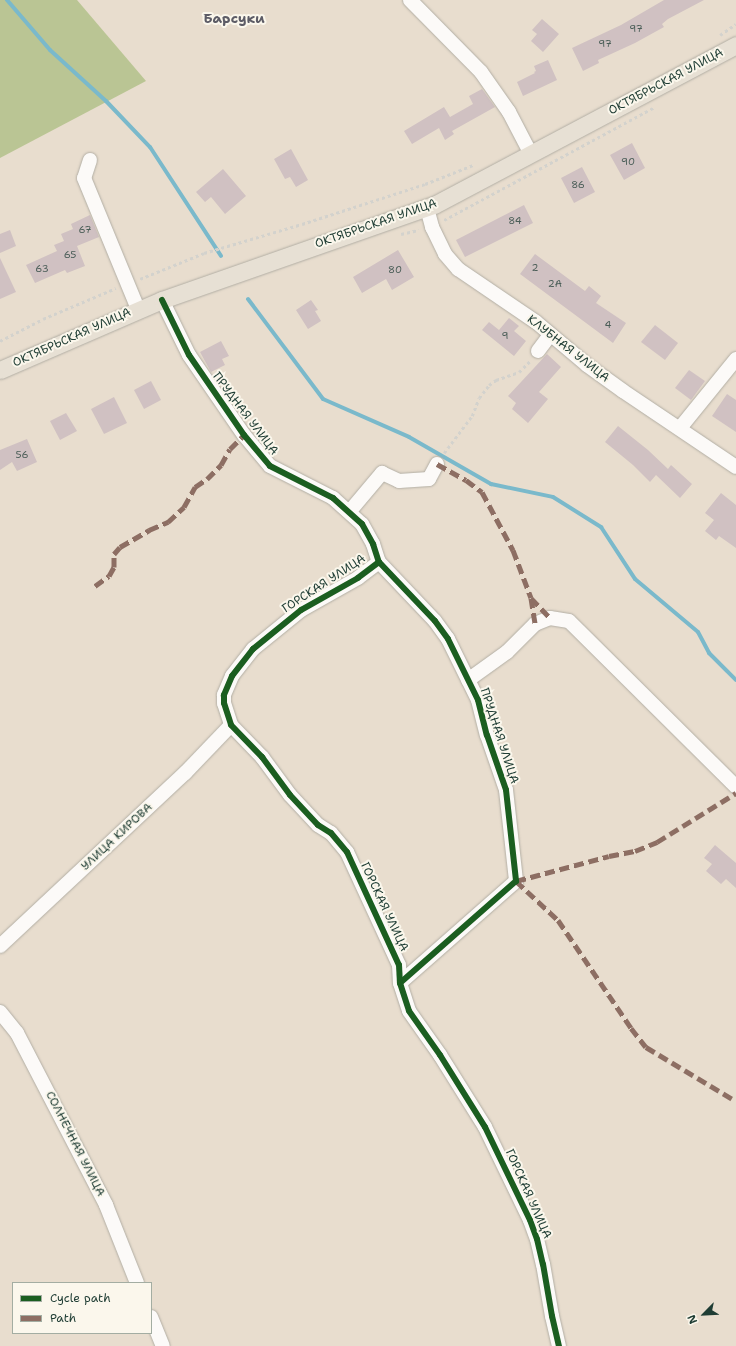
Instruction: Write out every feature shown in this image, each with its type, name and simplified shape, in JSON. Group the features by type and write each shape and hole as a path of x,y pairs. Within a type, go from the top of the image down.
{"main road":[{"name":"ОКТЯБРЬСКАЯ УЛИЦА","path":"0,370 138,309 427,208 465,190 736,45"}],"street":[{"path":"410,0 481,72 509,112 531,154"},
{"path":"90,160 84,178 138,309"},
{"name":"КЛУБНАЯ УЛИЦА","path":"427,208 432,227 445,254 458,269 536,322 587,365 622,391 680,428 736,467"},
{"name":"ПРУДНАЯ УЛИЦА","path":"162,300 189,355 244,435 270,466 317,489 333,498 350,511 368,534 379,562 435,621 448,639 478,700 487,735 506,790 516,881 400,983"},
{"path":"534,356 550,335"},
{"path":"680,428 736,359"},
{"path":"350,511 382,473 399,481 429,480 437,464"},
{"name":"ГОРСКАЯ УЛИЦА","path":"379,562 358,578 301,610 278,628 246,657 232,676 224,695 231,725 262,757 290,795 318,825 331,833 347,852 399,965 400,983 409,1011 440,1055 485,1127 530,1220 537,1239 543,1264 559,1346"},
{"path":"468,680 507,652 535,624 550,618 570,621 736,787"},
{"name":"УЛИЦА КИРОВА","path":"0,946 185,773 231,725"},
{"name":"СОЛНЕЧНАЯ УЛИЦА","path":"0,1012 21,1039 106,1205 137,1282"},
{"path":"152,1319 163,1346"}],"path":[{"path":"432,227 656,106"},
{"path":"136,280 204,253 234,243 302,224 454,174"},
{"path":"0,341 43,319 123,286"},
{"path":"448,447 472,416 479,398 489,385 501,378 520,372 534,356"}],"green space":[{"path":"0,0 77,0 146,81 0,158"}],"building":[{"path":"664,0 704,0 668,19 662,24 664,27 635,43 598,60 599,63 583,71 572,48 621,25"},
{"path":"542,19 559,34 543,52 531,41 537,34 532,30"},
{"path":"548,60 557,80 523,96 517,82 535,73 534,72 536,71 534,66"},
{"path":"482,89 495,107 452,131 454,134 445,140 439,128 412,144 404,131 444,107 450,117 473,104 469,96"},
{"path":"632,143 645,168 624,180 610,155"},
{"path":"291,149 308,180 296,187 290,177 285,179 274,159"},
{"path":"582,167 595,192 574,203 561,178"},
{"path":"223,169 246,196 225,214 211,197 205,202 196,192"},
{"path":"524,205 533,223 465,257 456,240"},
{"path":"90,215 99,237 77,246 85,266 67,273 65,270 35,283 26,265 57,251 54,245 64,241 61,234 73,229 71,224"},
{"path":"10,230 16,246 0,253 0,234"},
{"path":"398,250 414,277 392,290 386,279 362,293 353,277"},
{"path":"535,254 585,291 589,286 601,296 596,303 626,323 613,343 520,274"},
{"path":"0,258 16,292 0,299"},
{"path":"311,300 318,310 315,311 321,321 308,329 296,310"},
{"path":"509,318 519,326 514,331 526,341 514,356 482,330 489,322 499,330"},
{"path":"655,325 678,343 665,360 641,342"},
{"path":"221,341 229,356 222,359 225,365 211,372 200,352"},
{"path":"547,354 561,367 539,392 548,399 528,423 512,409 516,403 508,396"},
{"path":"689,370 705,381 691,400 675,388"},
{"path":"151,381 161,400 144,409 134,390"},
{"path":"727,394 736,400 736,432 712,416"},
{"path":"114,397 127,423 104,434 91,409"},
{"path":"66,413 77,431 60,440 50,421"},
{"path":"618,426 648,450 668,469 671,465 692,484 680,498 656,475 650,482 633,465 605,442"},
{"path":"27,439 37,462 17,471 12,462 0,470 0,450"},
{"path":"721,493 736,505 736,548 719,536 716,540 705,531 714,520 705,513"},
{"path":"715,845 736,863 736,888 726,879 721,884 706,871 712,864 704,858"}],"waterway":[{"path":"7,0 50,50 106,101 150,147 221,256"},
{"path":"248,299 323,399 409,437 491,484 553,497 601,527 635,579 698,632 709,653 736,680"}],"marked path":[{"path":"95,586 109,576 114,567 114,554 120,547 149,530 168,522 184,507 195,487 207,479 221,465 230,449 244,435"},
{"path":"437,464 466,480 482,492 513,550 531,598 535,624"},
{"path":"531,598 550,618"},
{"path":"516,881 609,856 635,851 657,842 736,793"},
{"path":"516,881 558,920 631,1028 646,1047 736,1101"}],"cycle path":[{"path":"162,300 189,355 244,435 270,466 333,498 362,524 373,544 379,562 435,621 448,639 478,700 487,735 506,790 516,881 400,983"},
{"path":"379,562 358,578 301,610 253,649 232,676 224,695 224,703 231,725 262,757 290,795 318,825 331,833 347,852 399,965 400,983 409,1011 440,1055 485,1127 530,1220 537,1239 543,1264 559,1346"}],"district":[{"name":"Барсуки","path":"234,18"}]}
